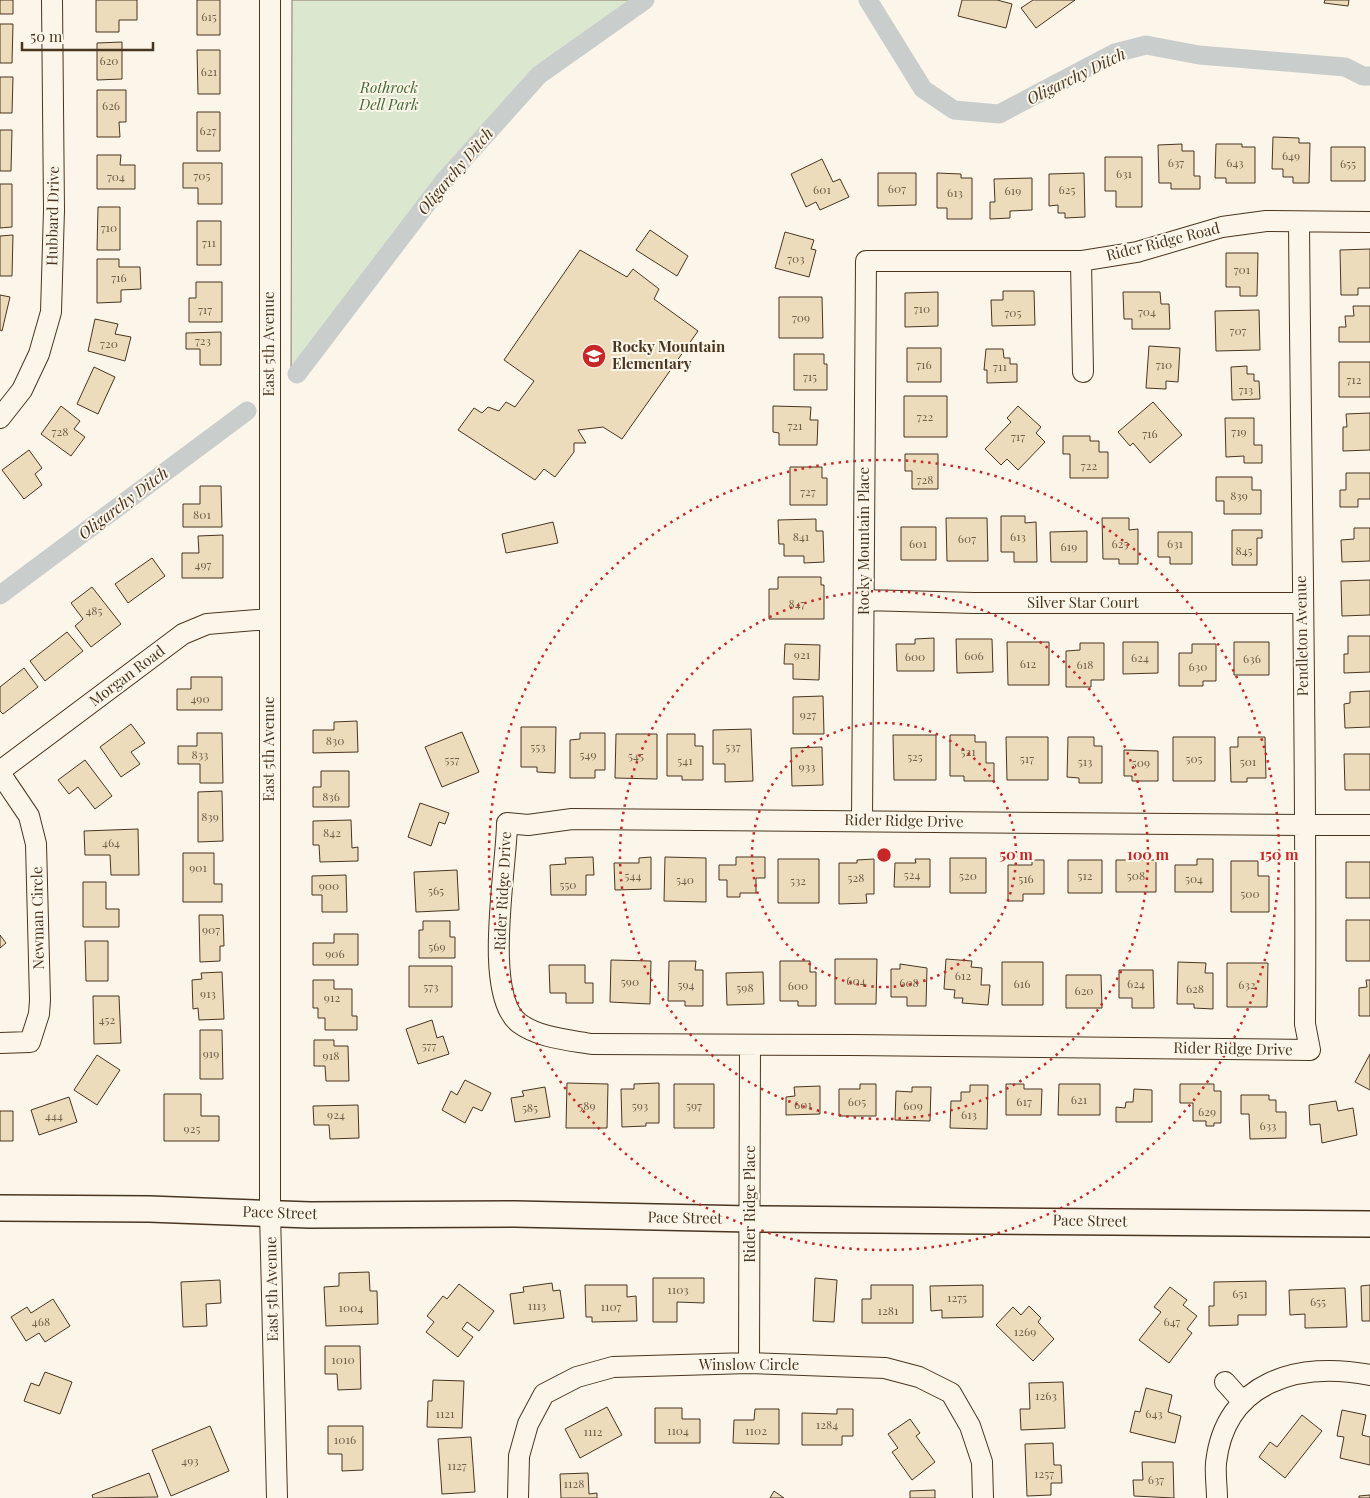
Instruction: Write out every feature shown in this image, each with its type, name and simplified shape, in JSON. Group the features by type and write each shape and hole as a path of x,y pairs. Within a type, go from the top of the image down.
{"main road":[{"name":"Pace Street","path":"0,1208 149,1209 270,1213 515,1214 750,1219 1370,1224"}],"street":[{"name":"Hubbard Drive","path":"0,418 22,390 35,363 51,312 54,210 52,0"},
{"name":"East 5th Avenue","path":"270,0 270,1213 277,1498"},
{"name":"Rider Ridge Road","path":"866,261 1081,261 1137,252 1222,227 1266,222 1370,222"},
{"name":"Pendleton Avenue","path":"1299,222 1301,603 1306,825 1306,1024 1310,1050"},
{"name":"Rocky Mountain Place","path":"862,820 866,261"},
{"path":"1081,261 1083,372"},
{"name":"Silver Star Court","path":"864,600 974,603 1301,603"},
{"name":"Morgan Road","path":"0,772 183,634 208,624 269,619"},
{"name":"Newman Circle","path":"0,772 29,816 36,844 40,1000 39,1014 30,1042 0,1044"},
{"name":"Rider Ridge Drive","path":"1310,1050 592,1044 554,1038 518,1022 506,1002 499,972 499,902 507,844 507,823 528,825 572,819 1370,825"},
{"name":"Rider Ridge Place","path":"748,1363 750,1045"},
{"name":"Winslow Circle","path":"518,1498 519,1456 528,1424 544,1394 577,1377 613,1367 748,1363 885,1368 919,1377 951,1393 970,1426 982,1462 983,1498"},
{"path":"1217,1498 1216,1463 1224,1434 1242,1400 1266,1384 1298,1373 1326,1370 1370,1374"},
{"path":"1225,1382 1242,1400"}],"green space":[{"name":"Rothrock Dell Park","path":"292,0 645,0 539,75 444,181 291,378"}],"building":[{"path":"0,0 13,0 13,14 0,14"},
{"path":"96,0 137,0 137,20 119,20 119,32 96,32"},
{"path":"197,0 220,0 220,35 197,35"},
{"path":"962,0 997,0 1012,4 1006,28 958,16"},
{"path":"1033,0 1075,0 1036,28 1021,8"},
{"path":"1325,0 1349,0 1348,6 1324,3"},
{"path":"0,24 13,24 12,63 0,63"},
{"path":"122,42 122,79 97,80 97,43"},
{"path":"197,50 220,50 220,94 198,94"},
{"path":"0,77 13,77 12,113 0,113"},
{"path":"97,90 126,90 126,122 119,122 120,137 97,137"},
{"path":"197,112 220,112 220,151 197,151"},
{"path":"0,130 12,130 11,171 0,171"},
{"path":"1273,137 1299,138 1299,143 1310,143 1309,183 1293,183 1293,177 1283,177 1283,169 1272,169"},
{"path":"1182,144 1182,151 1194,151 1194,176 1200,176 1200,189 1171,189 1171,183 1159,183 1158,145"},
{"path":"1216,144 1242,144 1242,147 1255,147 1255,183 1226,183 1226,178 1215,178"},
{"path":"1331,147 1365,147 1365,181 1331,181"},
{"path":"97,155 121,155 120,165 135,165 135,189 97,189"},
{"path":"1105,157 1142,157 1142,207 1116,207 1116,191 1105,191"},
{"path":"822,159 833,182 840,179 849,197 820,210 816,202 806,207 791,174"},
{"path":"183,163 222,163 222,204 198,204 198,188 183,188"},
{"path":"878,173 916,173 916,205 878,206"},
{"path":"937,173 961,174 961,178 972,178 972,219 947,219 947,208 937,208"},
{"path":"1084,173 1085,217 1065,218 1065,213 1058,213 1058,205 1049,206 1049,174"},
{"path":"1032,178 1032,210 1010,211 1010,218 990,219 990,202 995,202 994,179"},
{"path":"0,184 12,184 12,227 0,228"},
{"path":"98,207 120,207 120,250 97,250"},
{"path":"197,221 221,221 221,265 197,265"},
{"path":"650,230 688,256 677,276 636,250"},
{"path":"785,232 814,240 811,249 816,250 809,277 775,268"},
{"path":"13,235 12,276 0,276 0,236"},
{"path":"1370,249 1370,288 1358,288 1358,295 1341,295 1340,250"},
{"path":"580,250 627,277 633,269 659,289 654,299 698,331 622,439 603,427 578,430 586,443 574,443 574,452 555,477 544,469 535,480 458,430 474,408 482,413 488,407 499,411 506,402 515,407 534,381 504,360"},
{"path":"1226,253 1258,253 1257,296 1240,296 1240,287 1226,287"},
{"path":"97,259 119,259 119,267 140,267 141,289 121,290 121,302 97,303"},
{"path":"196,282 222,282 222,322 189,322 189,298 196,298"},
{"path":"1003,291 1034,291 1035,325 992,326 991,300 1003,300"},
{"path":"938,292 938,326 905,327 905,293"},
{"path":"1123,292 1160,292 1161,304 1169,304 1170,329 1132,329 1132,319 1124,319"},
{"path":"0,295 10,297 2,331 0,330"},
{"path":"779,297 822,297 823,338 779,338"},
{"path":"1353,306 1370,306 1370,342 1339,342 1339,327 1346,327 1345,316 1354,316"},
{"path":"1259,310 1260,350 1216,351 1215,311"},
{"path":"95,319 118,324 115,334 131,337 125,361 88,351"},
{"path":"221,332 221,365 200,365 200,349 186,349 186,333"},
{"path":"1149,346 1180,348 1178,382 1166,381 1166,389 1146,388"},
{"path":"907,348 941,348 941,382 907,382"},
{"path":"986,349 1003,349 1004,358 1010,358 1010,364 1017,364 1017,382 987,383 987,370 984,370"},
{"path":"794,354 824,354 824,364 827,364 827,390 794,390"},
{"path":"1339,362 1370,362 1370,397 1339,397"},
{"path":"1247,366 1247,374 1254,374 1254,381 1259,381 1260,399 1232,400 1231,367"},
{"path":"94,367 115,377 98,414 77,404"},
{"path":"904,396 947,396 947,437 904,437"},
{"path":"1153,402 1182,435 1150,463 1133,443 1130,446 1118,432"},
{"path":"61,406 80,421 74,429 85,437 71,456 41,434"},
{"path":"773,406 811,407 810,420 818,420 817,445 779,445 779,433 773,432"},
{"path":"1018,406 1041,427 1036,433 1045,442 1018,470 1007,459 1001,465 985,449 1011,422 1007,418"},
{"path":"1370,413 1370,450 1343,451 1343,427 1347,427 1346,414"},
{"path":"1225,418 1254,418 1254,445 1262,445 1262,463 1244,463 1244,456 1226,457"},
{"path":"1063,436 1090,436 1090,441 1099,441 1099,452 1108,452 1108,478 1070,478 1070,454 1063,454"},
{"path":"29,450 42,468 35,474 42,485 24,499 2,470"},
{"path":"905,454 938,454 938,489 912,489 912,471 905,471"},
{"path":"790,467 822,467 822,478 827,478 827,505 790,505"},
{"path":"1346,473 1370,473 1370,499 1358,499 1358,507 1340,507 1340,490 1346,490"},
{"path":"1216,477 1252,477 1252,490 1261,490 1261,514 1224,514 1224,501 1216,501"},
{"path":"200,486 221,486 222,527 183,527 183,504 200,504"},
{"path":"1001,516 1025,516 1025,523 1036,522 1037,562 1014,562 1014,552 1001,552"},
{"path":"946,518 987,518 988,561 947,561"},
{"path":"1102,518 1129,518 1129,530 1138,529 1138,564 1119,564 1119,559 1103,559"},
{"path":"816,519 816,531 823,531 824,562 804,563 804,556 784,556 784,544 779,544 778,520"},
{"path":"553,522 558,543 506,553 502,534"},
{"path":"901,527 936,527 936,560 901,560"},
{"path":"1354,528 1370,528 1370,561 1342,562 1341,540 1354,539"},
{"path":"1232,530 1262,530 1262,538 1257,538 1257,565 1232,565"},
{"path":"1087,531 1087,562 1051,562 1050,532"},
{"path":"1158,532 1192,532 1192,564 1170,564 1170,557 1158,557"},
{"path":"223,535 223,578 182,578 182,553 199,553 198,536"},
{"path":"152,558 165,576 128,603 115,584"},
{"path":"778,577 821,577 821,585 824,585 824,619 769,619 769,589 778,589"},
{"path":"1370,580 1370,615 1342,616 1341,581"},
{"path":"92,587 121,624 91,647 75,626 83,619 71,603"},
{"path":"67,632 83,651 45,681 30,661"},
{"path":"1348,636 1370,636 1370,672 1344,673 1344,654 1348,654"},
{"path":"934,638 934,671 897,671 896,644 915,644 915,639"},
{"path":"956,639 992,639 993,672 957,673"},
{"path":"1007,642 1049,642 1049,685 1008,685"},
{"path":"1123,642 1158,642 1158,673 1123,674"},
{"path":"1234,642 1269,642 1269,675 1234,675"},
{"path":"1080,643 1104,643 1104,680 1091,680 1091,687 1066,687 1066,651 1080,650"},
{"path":"785,644 820,645 819,680 793,679 793,664 784,664"},
{"path":"1192,644 1216,644 1216,681 1203,681 1203,686 1179,686 1179,653 1192,653"},
{"path":"24,668 38,687 3,714 0,711 0,687"},
{"path":"191,677 222,677 222,710 177,710 177,689 191,689"},
{"path":"1370,691 1370,727 1345,728 1344,704 1350,703 1350,692"},
{"path":"823,696 824,734 793,734 793,697"},
{"path":"357,721 358,752 313,753 313,730 334,730 334,722"},
{"path":"131,724 145,743 131,752 140,764 121,777 100,747"},
{"path":"521,727 556,727 555,773 537,772 537,767 521,767"},
{"path":"751,729 753,781 725,782 725,764 713,764 713,730"},
{"path":"462,732 479,772 442,787 425,747"},
{"path":"197,733 222,733 223,783 200,783 200,764 178,764 178,746 197,746"},
{"path":"580,733 605,733 605,770 595,770 595,778 570,778 570,740 580,739"},
{"path":"616,734 657,734 657,779 615,778"},
{"path":"667,734 695,734 695,746 703,746 703,780 682,780 682,776 667,776"},
{"path":"893,735 936,735 936,780 894,780"},
{"path":"950,735 975,735 975,742 986,742 986,763 994,763 994,781 964,781 964,776 950,776"},
{"path":"1006,737 1048,737 1048,780 1007,780"},
{"path":"1068,737 1094,737 1094,746 1102,746 1102,783 1079,783 1079,778 1067,777"},
{"path":"1173,737 1215,737 1215,781 1173,781"},
{"path":"1238,737 1265,737 1266,778 1247,778 1247,782 1231,782 1230,747 1238,747"},
{"path":"822,747 823,785 792,786 791,748"},
{"path":"1124,750 1158,751 1158,781 1132,781 1132,776 1124,776"},
{"path":"1344,754 1370,754 1370,790 1345,790"},
{"path":"85,760 112,796 95,809 78,787 69,794 58,780"},
{"path":"321,771 349,771 349,807 313,807 313,787 321,787"},
{"path":"222,791 223,841 198,842 198,792"},
{"path":"420,803 449,813 445,824 439,822 431,846 408,837"},
{"path":"351,820 352,848 358,847 358,861 320,862 319,845 313,845 313,821"},
{"path":"138,829 139,875 111,875 110,855 85,855 84,831"},
{"path":"183,853 214,853 214,884 222,884 222,902 183,902"},
{"path":"593,857 594,875 586,875 586,895 551,895 550,865 566,864 565,858"},
{"path":"651,857 651,889 615,890 614,863 639,863 639,858"},
{"path":"665,857 706,858 706,902 664,901"},
{"path":"736,857 765,857 765,878 756,878 756,893 740,893 740,897 727,897 727,880 719,880 719,865 736,865"},
{"path":"950,858 986,858 986,893 950,893"},
{"path":"778,859 819,859 819,903 778,903"},
{"path":"874,859 874,894 866,894 867,903 839,904 839,863 857,863 857,860"},
{"path":"915,859 930,859 930,887 894,887 895,863 916,863"},
{"path":"1197,859 1213,859 1213,892 1175,892 1175,865 1197,865"},
{"path":"1032,860 1044,860 1044,894 1023,894 1023,901 1008,901 1008,865 1032,865"},
{"path":"1068,860 1102,860 1102,893 1068,893"},
{"path":"1116,860 1156,860 1156,892 1116,892"},
{"path":"1231,861 1258,861 1258,876 1269,876 1269,912 1231,912"},
{"path":"1346,862 1370,862 1370,898 1346,898"},
{"path":"457,870 459,910 416,912 414,872"},
{"path":"346,875 347,912 322,912 322,895 312,895 312,876"},
{"path":"83,882 106,882 106,909 119,909 119,927 83,927"},
{"path":"199,915 223,915 224,946 220,946 220,961 200,962"},
{"path":"1346,920 1370,920 1370,961 1346,961"},
{"path":"423,921 450,921 450,937 455,937 455,958 419,958 419,930 423,930"},
{"path":"334,934 358,934 358,965 313,965 313,943 334,943"},
{"path":"0,935 6,943 0,948"},
{"path":"85,941 108,941 108,981 86,981"},
{"path":"835,959 877,959 876,1004 835,1004"},
{"path":"946,959 972,961 971,967 982,968 981,985 990,985 988,1005 962,1003 963,998 954,998 955,990 944,989"},
{"path":"611,960 651,961 650,1004 610,1002"},
{"path":"669,961 696,961 695,970 703,970 703,1006 685,1006 685,1001 668,1001"},
{"path":"780,961 810,961 810,972 816,972 816,1006 798,1006 798,1001 780,1001"},
{"path":"1002,962 1043,962 1043,1005 1002,1005"},
{"path":"1178,962 1206,963 1205,973 1213,973 1213,1009 1194,1008 1194,1004 1177,1004"},
{"path":"1227,963 1268,963 1267,1007 1227,1007"},
{"path":"900,964 927,968 926,1006 907,1006 907,997 891,997 891,969 900,969"},
{"path":"549,965 585,965 585,983 593,983 593,1003 566,1003 566,993 550,993"},
{"path":"409,966 452,966 452,1007 409,1007"},
{"path":"1119,970 1153,970 1154,1008 1132,1008 1132,998 1119,998"},
{"path":"222,972 224,1019 199,1020 198,1008 193,1009 192,980 202,979 201,973"},
{"path":"763,972 764,1004 727,1005 726,973"},
{"path":"1066,975 1101,975 1102,1008 1066,1008"},
{"path":"313,980 334,980 334,989 352,989 352,1016 357,1016 357,1030 325,1030 325,1018 318,1018 318,1008 313,1008"},
{"path":"1366,980 1370,980 1370,1016 1359,1016 1359,988 1367,987"},
{"path":"93,996 119,996 121,1043 94,1044"},
{"path":"432,1020 437,1038 443,1036 449,1054 418,1064 406,1029"},
{"path":"200,1030 222,1030 223,1079 200,1079"},
{"path":"314,1040 334,1040 334,1046 348,1046 349,1081 326,1081 325,1066 314,1066"},
{"path":"1370,1054 1370,1090 1355,1082"},
{"path":"97,1055 120,1070 97,1105 74,1090"},
{"path":"465,1080 491,1093 482,1111 473,1107 465,1123 442,1110 451,1091 457,1095"},
{"path":"567,1083 608,1084 607,1128 566,1128"},
{"path":"659,1083 659,1123 646,1123 646,1126 622,1127 621,1089 634,1089 634,1084"},
{"path":"674,1084 714,1084 714,1128 674,1128"},
{"path":"860,1084 876,1084 876,1116 839,1116 839,1089 860,1089"},
{"path":"1006,1084 1024,1084 1024,1089 1042,1089 1041,1115 1006,1115"},
{"path":"1059,1084 1100,1084 1100,1115 1058,1115"},
{"path":"1180,1084 1214,1084 1214,1091 1221,1091 1221,1123 1214,1123 1214,1126 1206,1126 1206,1121 1193,1121 1193,1103 1180,1103"},
{"path":"970,1085 988,1085 987,1129 950,1128 951,1101 961,1101 961,1092 970,1092"},
{"path":"820,1086 820,1114 786,1115 786,1097 795,1096 794,1087"},
{"path":"545,1087 550,1117 515,1122 511,1098 524,1096 522,1091"},
{"path":"912,1087 931,1087 930,1121 895,1120 896,1091 912,1092"},
{"path":"1134,1089 1152,1090 1152,1122 1116,1122 1116,1107 1125,1108 1126,1102 1133,1102"},
{"path":"164,1094 201,1094 201,1116 219,1116 219,1141 164,1141"},
{"path":"1241,1095 1269,1095 1269,1100 1276,1100 1276,1112 1286,1112 1286,1138 1250,1139 1249,1114 1241,1114"},
{"path":"69,1097 77,1122 39,1135 31,1110"},
{"path":"1336,1101 1338,1111 1353,1108 1357,1135 1322,1143 1320,1124 1310,1125 1309,1105"},
{"path":"358,1105 359,1138 330,1139 329,1125 314,1125 313,1106"},
{"path":"0,1111 13,1111 13,1141 0,1141"},
{"path":"369,1272 370,1291 377,1291 378,1324 326,1326 324,1287 339,1286 339,1273"},
{"path":"653,1278 704,1278 704,1303 677,1302 677,1322 653,1322"},
{"path":"815,1278 837,1280 834,1322 813,1321"},
{"path":"220,1280 221,1303 206,1304 207,1326 183,1327 181,1282"},
{"path":"1266,1281 1266,1315 1238,1315 1238,1325 1209,1326 1209,1306 1214,1306 1214,1282"},
{"path":"552,1283 553,1291 560,1290 564,1318 514,1324 510,1294 524,1292 523,1287"},
{"path":"459,1284 494,1311 479,1331 467,1322 462,1329 473,1337 458,1357 426,1332 434,1322 427,1316 443,1296 447,1299"},
{"path":"585,1285 627,1285 627,1297 636,1296 637,1321 592,1322 592,1317 586,1317"},
{"path":"871,1285 913,1285 913,1323 862,1323 862,1299 871,1299"},
{"path":"983,1285 983,1317 942,1318 942,1310 931,1311 930,1286"},
{"path":"1370,1285 1370,1321 1362,1321 1361,1286"},
{"path":"1170,1287 1187,1300 1183,1305 1197,1316 1187,1329 1192,1333 1169,1363 1139,1340 1161,1312 1154,1307"},
{"path":"1345,1288 1347,1327 1305,1328 1305,1314 1290,1315 1289,1290"},
{"path":"53,1299 70,1326 45,1342 39,1333 26,1341 11,1317 27,1307 31,1313"},
{"path":"1029,1306 1041,1318 1038,1322 1054,1339 1033,1361 996,1325 1013,1307 1021,1315"},
{"path":"325,1346 360,1346 361,1389 338,1390 337,1374 325,1374"},
{"path":"45,1372 72,1382 60,1414 24,1401 31,1383 39,1386"},
{"path":"433,1380 464,1381 462,1428 427,1427 428,1401 432,1401"},
{"path":"1063,1382 1065,1428 1021,1430 1020,1409 1030,1409 1029,1383"},
{"path":"1146,1388 1172,1395 1168,1412 1181,1416 1175,1443 1130,1432 1135,1411 1140,1412"},
{"path":"607,1407 622,1435 580,1458 565,1429"},
{"path":"655,1408 682,1408 682,1419 700,1419 700,1443 655,1443"},
{"path":"755,1409 779,1409 779,1444 733,1443 734,1420 754,1420"},
{"path":"837,1409 853,1409 853,1436 842,1436 842,1445 802,1445 802,1413 837,1414"},
{"path":"1342,1410 1366,1415 1362,1435 1370,1437 1370,1465 1340,1458 1344,1437 1337,1436"},
{"path":"1302,1415 1322,1431 1285,1478 1259,1457 1270,1442 1277,1447"},
{"path":"910,1419 920,1433 916,1436 935,1462 912,1480 892,1452 898,1448 888,1434"},
{"path":"210,1426 229,1471 171,1496 152,1450"},
{"path":"328,1426 363,1426 363,1470 342,1471 342,1454 328,1454"},
{"path":"471,1437 475,1492 442,1494 438,1439"},
{"path":"1053,1443 1054,1465 1061,1465 1062,1483 1051,1483 1051,1495 1027,1496 1025,1444"},
{"path":"1142,1462 1173,1462 1174,1498 1134,1496 1133,1480 1143,1480"},
{"path":"149,1473 158,1497 93,1498 92,1495"},
{"path":"588,1473 589,1494 597,1493 597,1498 561,1498 560,1474"},
{"path":"935,1490 935,1498 910,1498 910,1491"},
{"path":"774,1491 784,1498 770,1498"},
{"path":"1370,1495 1370,1498 1359,1498 1359,1496"}],"waterway":[{"name":"Oligarchy Ditch","path":"297,374 444,181 539,75 645,0"},
{"name":"Oligarchy Ditch","path":"868,0 923,89 954,110 999,114 1115,53 1146,45 1199,55 1345,67 1363,76 1370,76"},
{"name":"Oligarchy Ditch","path":"0,595 247,411"}],"place":[{"name":"Rocky Mountain Elementary","path":"594,356"}]}
